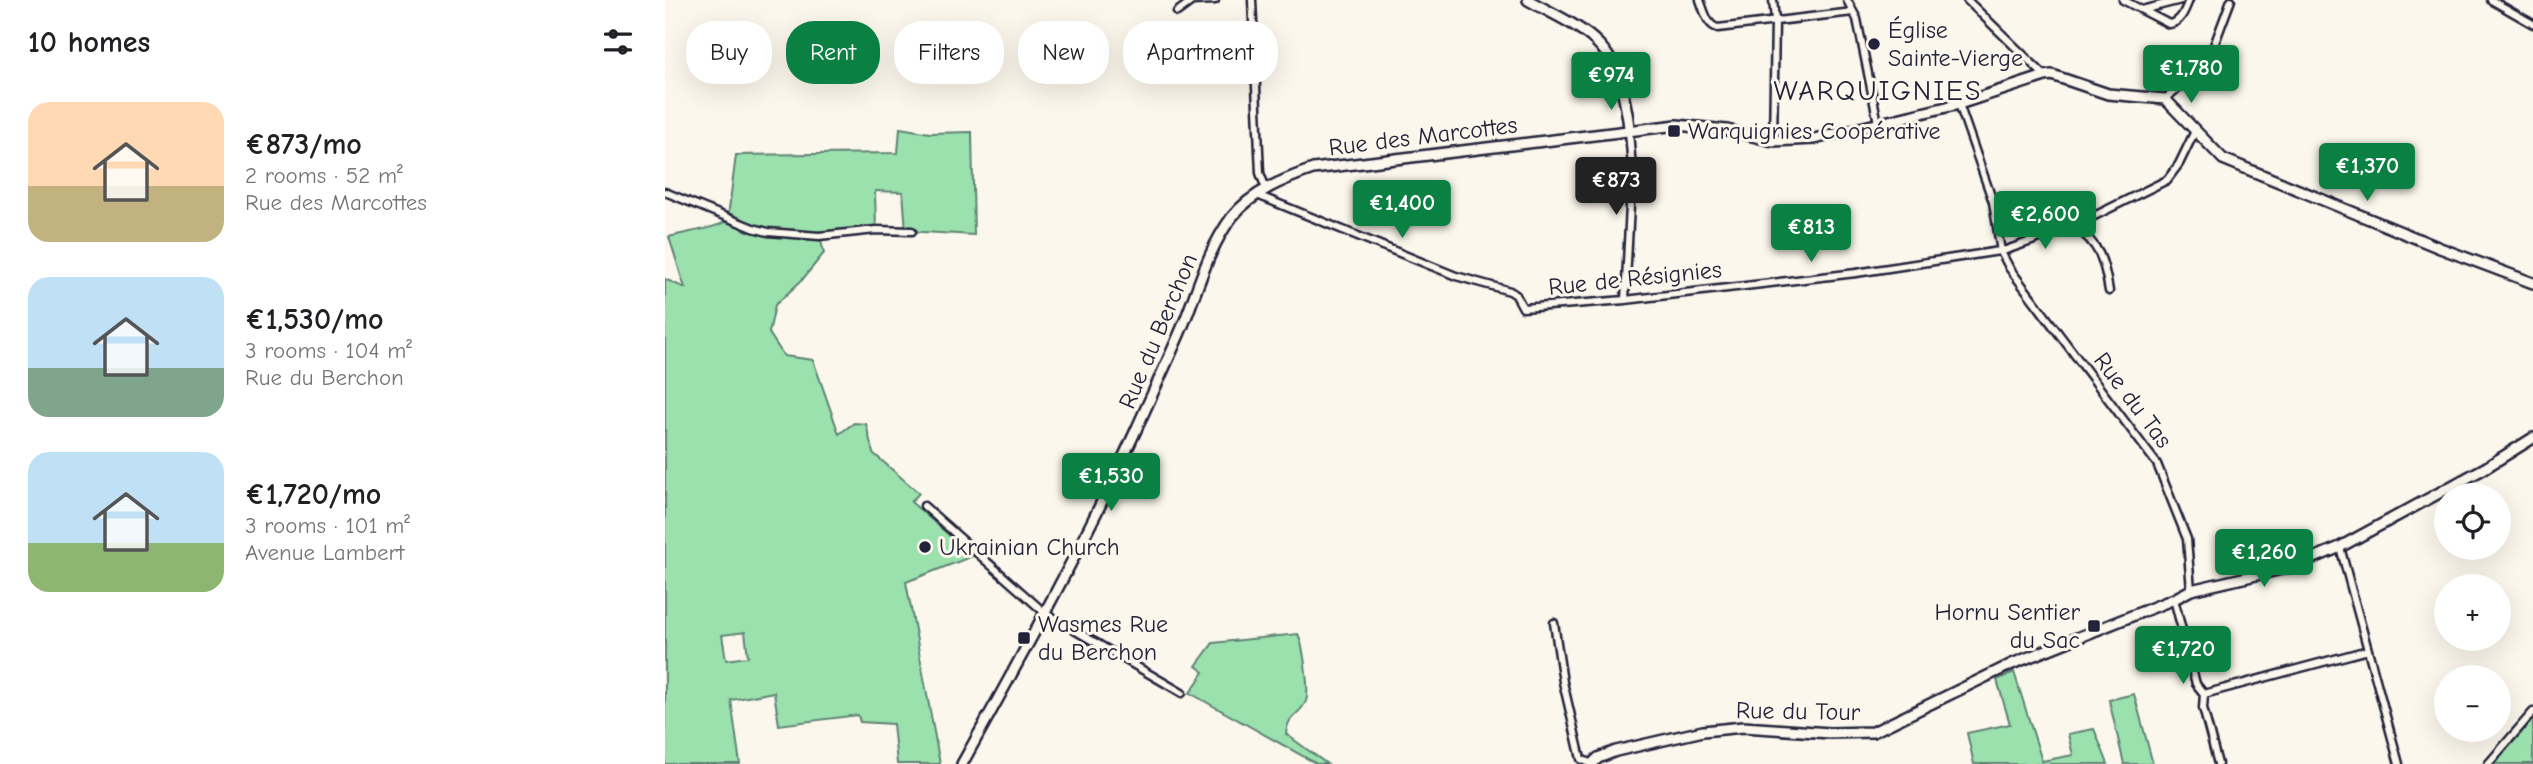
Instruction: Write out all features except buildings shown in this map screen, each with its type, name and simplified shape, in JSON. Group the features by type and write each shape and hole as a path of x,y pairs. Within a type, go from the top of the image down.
{"street":[{"path":"1177,12 1192,1 1215,0"},
{"path":"1252,0 1260,173 1266,189"},
{"path":"1530,0 1585,32 1607,52 1619,73 1629,131 1632,175 1625,300"},
{"path":"1700,0 1713,27 1853,12"},
{"path":"1773,0 1773,141"},
{"path":"1847,0 1857,19 1878,123"},
{"path":"1967,0 2045,76 2065,78 2108,94 2165,99 2224,159 2440,248 2533,283"},
{"path":"2123,0 2169,24 2178,22 2189,0"},
{"path":"2142,10 2181,0"},
{"path":"2165,99 2205,64 2231,0"},
{"path":"2491,0 2533,24"},
{"name":"Rue des Marcottes","path":"1266,189 1313,169 1694,125 1773,141 1814,139 1959,104 2045,76"},
{"path":"1959,104 1993,202 2003,251"},
{"path":"2109,291 2101,256 2089,237 2074,226 2167,180 2179,164 2195,131"},
{"name":"Rue du Berchon","path":"962,764 1045,613 1128,448 1221,233 1239,209 1266,189"},
{"path":"665,192 768,232 819,236 876,230 912,231"},
{"name":"Rue de Résignies","path":"1257,195 1456,276 1510,291 1516,295 1523,308 1625,300 1856,273 2003,251 2074,226"},
{"name":"Rue du Tas","path":"2003,251 2010,269 2157,464 2187,539 2191,590"},
{"name":"Rue du Tour","path":"1592,764 1598,758 1616,751 1703,731 1743,727 1830,733 1873,732 2012,664 2191,590 2295,566 2340,547 2485,468 2533,438"},
{"path":"924,506 1045,613 1182,693"},
{"path":"2340,547 2399,764"},
{"path":"2174,599 2196,684 2204,694 2203,708 2218,764"},
{"path":"1555,623 1571,727 1581,759 1592,764"},
{"path":"2204,694 2368,650"},
{"path":"2488,764 2533,712"}],"green space":[{"path":"900,128 930,133 972,132 974,235 906,231 903,192 875,191 876,230 820,236 824,253 802,280 775,305 769,333 784,356 813,360 839,434 854,423 866,424 873,453 919,493 911,502 973,556 906,582 940,764 897,764 893,724 860,722 858,715 779,725 774,692 731,700 740,764 665,764 665,279 685,288 669,237 708,228 731,219 728,217 736,155 898,153","holes":["745,632 748,657 726,660 722,635"]},
{"path":"1298,634 1305,667 1307,695 1303,706 1289,722 1286,734 1327,764 1317,764 1190,693 1204,672 1196,666 1213,643"},
{"path":"2014,672 2042,761 2073,755 2068,734 2094,729 2108,764 1974,764 1967,733 2010,724 1997,680"},
{"path":"2134,694 2153,764 2124,764 2109,700"},
{"path":"2533,719 2533,764 2494,764"}],"place":[{"name":"Église Sainte-Vierge","path":"1874,44"},
{"name":"Warquignies Coopérative","path":"1674,131"},
{"name":"Ukrainian Church","path":"925,547"},
{"name":"Hornu Sentier du Sac","path":"2094,626"},
{"name":"Wasmes Rue du Berchon","path":"1024,638"}],"district":[{"name":"WARQUIGNIES","path":"1878,91"}]}
